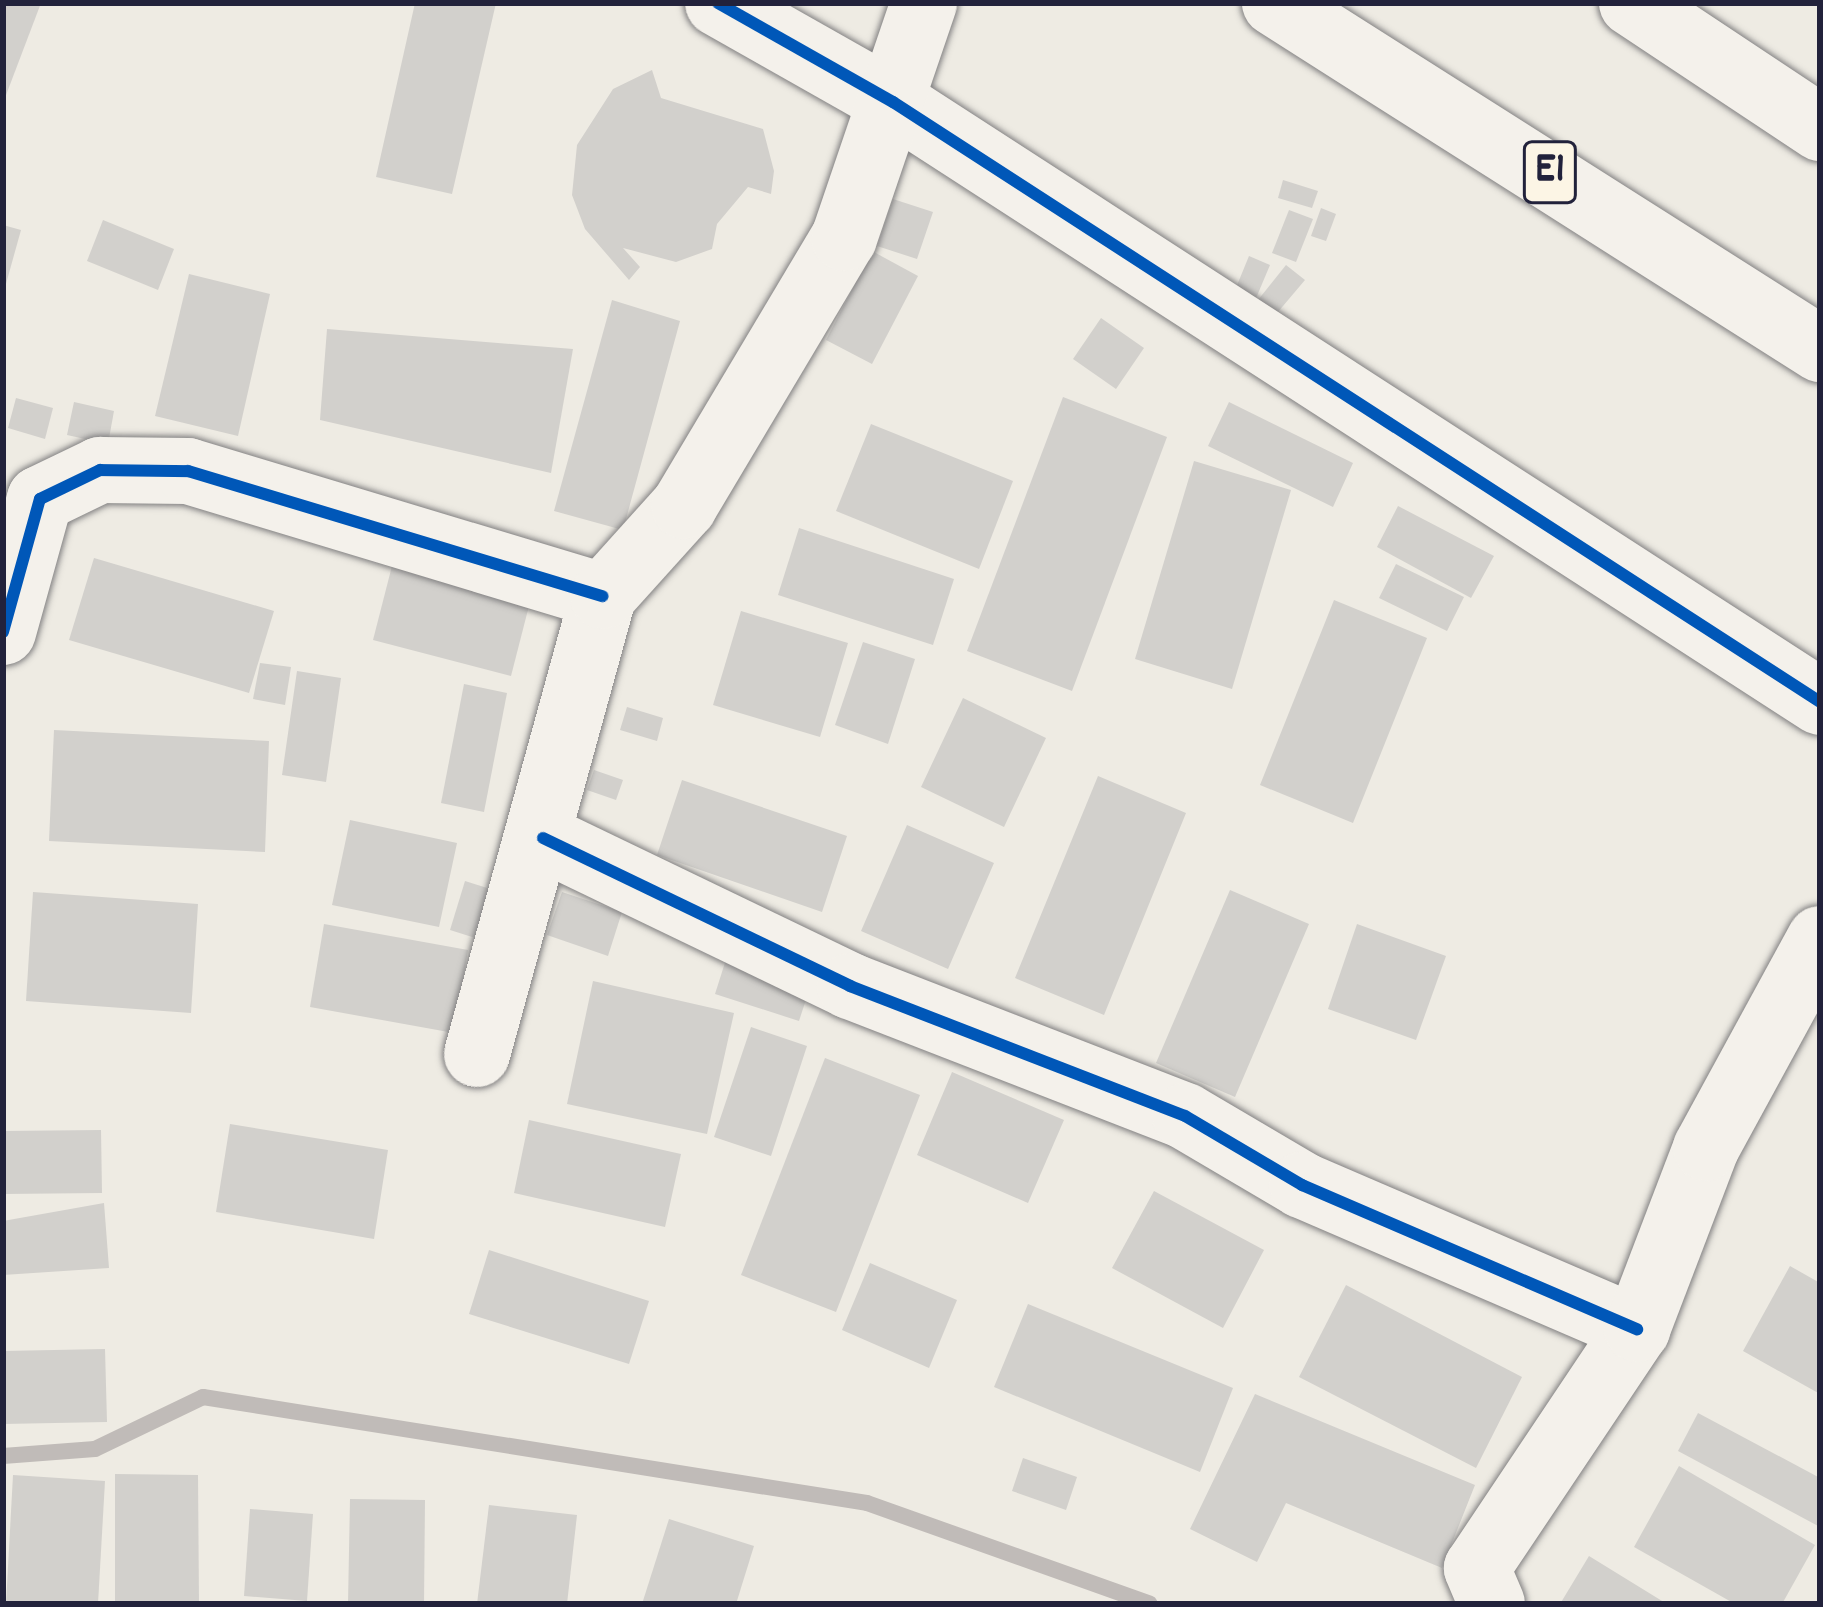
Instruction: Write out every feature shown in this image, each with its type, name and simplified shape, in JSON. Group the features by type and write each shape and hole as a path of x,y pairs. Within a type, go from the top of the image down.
{"main road":[{"path":"718,3 892,102 1820,702"},
{"path":"477,1054 543,838 603,596 684,506 844,238 923,3"},
{"name":"E1","path":"1275,3 1820,349"},
{"path":"1632,3 1820,128"},
{"path":"3,632 40,499 100,470 188,471 603,596"},
{"path":"543,838 850,986 1185,1116 1302,1185 1637,1329"},
{"path":"1492,1604 1477,1568 1637,1329 1706,1148 1820,939"}],"building":[{"path":"3,3 41,3 3,103"},
{"path":"415,3 496,3 452,194 376,177"},
{"path":"652,70 661,98 763,129 774,171 771,194 748,187 717,224 712,249 676,262 623,248 640,267 629,280 585,229 572,195 577,145 613,89"},
{"path":"1283,180 1318,191 1312,208 1278,198"},
{"path":"893,199 933,212 917,259 877,246"},
{"path":"1321,208 1336,214 1326,241 1311,236"},
{"path":"1289,210 1313,219 1296,262 1272,253"},
{"path":"103,220 174,249 158,290 87,261"},
{"path":"3,225 21,230 4,291 3,291"},
{"path":"872,251 918,276 872,364 826,340"},
{"path":"1249,256 1270,265 1254,303 1233,295"},
{"path":"1286,265 1305,280 1272,319 1254,305"},
{"path":"189,274 270,294 238,436 155,416"},
{"path":"612,300 680,321 623,530 554,511"},
{"path":"1101,318 1144,348 1116,389 1073,359"},
{"path":"327,329 573,349 551,473 320,420"},
{"path":"1063,397 1167,437 1072,691 967,651"},
{"path":"16,398 53,408 45,439 8,428"},
{"path":"74,402 114,411 108,444 67,435"},
{"path":"1229,402 1353,463 1333,507 1208,446"},
{"path":"871,424 1013,481 979,569 836,511"},
{"path":"1194,461 1291,490 1232,689 1135,659"},
{"path":"1398,506 1494,556 1471,598 1377,547"},
{"path":"799,528 954,579 933,645 778,595"},
{"path":"94,558 274,611 249,693 69,640"},
{"path":"393,562 531,598 511,676 373,640"},
{"path":"1396,564 1464,597 1447,631 1379,598"},
{"path":"1334,600 1427,638 1353,823 1260,785"},
{"path":"741,611 848,643 820,737 713,705"},
{"path":"863,642 915,659 888,744 835,725"},
{"path":"260,663 291,667 285,705 253,699"},
{"path":"297,671 341,678 326,782 282,775"},
{"path":"464,684 507,693 484,812 441,803"},
{"path":"963,698 1046,738 1004,827 921,787"},
{"path":"627,707 663,718 657,741 620,730"},
{"path":"54,730 269,741 265,852 49,841"},
{"path":"594,770 623,780 616,800 587,790"},
{"path":"1098,776 1186,813 1104,1015 1015,978"},
{"path":"682,780 847,836 822,912 657,855"},
{"path":"350,820 457,843 439,927 332,905"},
{"path":"907,825 994,863 948,969 861,931"},
{"path":"465,881 503,893 488,942 450,930"},
{"path":"1230,890 1309,924 1235,1097 1156,1063"},
{"path":"33,892 198,904 191,1013 26,1001"},
{"path":"562,892 622,912 608,956 547,935"},
{"path":"324,924 468,950 454,1033 310,1007"},
{"path":"1357,924 1446,956 1416,1040 1328,1009"},
{"path":"729,950 813,978 799,1021 715,994"},
{"path":"593,981 734,1013 707,1134 567,1104"},
{"path":"751,1027 807,1046 771,1156 714,1137"},
{"path":"825,1058 920,1095 836,1312 741,1275"},
{"path":"952,1072 1064,1120 1028,1203 917,1155"},
{"path":"529,1120 681,1154 665,1227 514,1193"},
{"path":"230,1124 388,1150 374,1239 216,1212"},
{"path":"101,1130 102,1193 3,1194 3,1131"},
{"path":"1154,1191 1264,1250 1223,1328 1112,1268"},
{"path":"104,1203 109,1268 3,1275 3,1221"},
{"path":"489,1250 649,1301 629,1364 469,1314"},
{"path":"870,1263 957,1300 929,1368 842,1330"},
{"path":"1790,1266 1820,1283 1820,1394 1743,1351"},
{"path":"1346,1285 1522,1377 1476,1468 1299,1377"},
{"path":"1028,1304 1233,1388 1200,1472 994,1387"},
{"path":"105,1349 107,1422 3,1424 3,1351"},
{"path":"1255,1394 1475,1485 1442,1568 1286,1503 1257,1562 1190,1529"},
{"path":"1698,1413 1820,1478 1820,1527 1678,1451"},
{"path":"1023,1458 1077,1477 1066,1510 1012,1491"},
{"path":"1679,1466 1815,1545 1782,1604 1735,1604 1634,1547"},
{"path":"115,1474 198,1475 199,1604 115,1604"},
{"path":"13,1475 105,1481 98,1604 6,1604"},
{"path":"350,1499 425,1500 424,1604 348,1604"},
{"path":"489,1505 577,1515 567,1604 477,1604"},
{"path":"250,1509 313,1514 307,1601 244,1596"},
{"path":"669,1519 754,1546 736,1604 642,1604"},
{"path":"1589,1556 1667,1604 1560,1604"}],"waterway":[{"path":"3,1456 95,1449 203,1397 867,1503 1150,1604"}],"cycle path":[{"path":"718,3 893,102 1820,702"},
{"path":"3,632 40,499 100,470 188,471 603,596"},
{"path":"543,838 850,986 1185,1116 1302,1185 1637,1329"}]}
